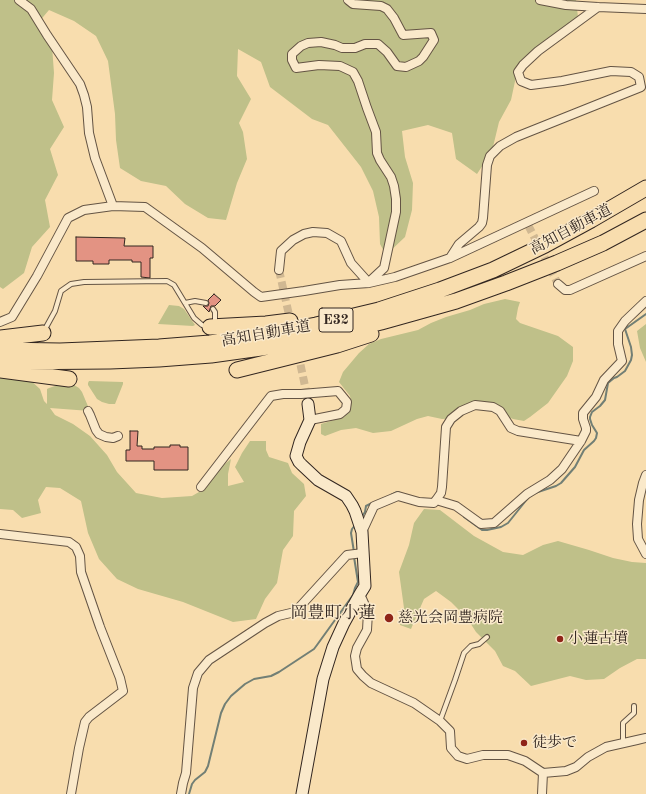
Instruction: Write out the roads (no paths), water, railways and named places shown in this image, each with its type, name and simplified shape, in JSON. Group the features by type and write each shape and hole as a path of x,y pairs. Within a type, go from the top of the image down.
{"highway":[{"name":"高知自動車道","path":"0,350 145,348 210,343 316,325 379,310 440,290 493,270 545,246 646,188"},
{"name":"高知自動車道","path":"0,362 159,359 211,355 261,348 331,334 456,301 506,283 603,243 646,220"},
{"path":"213,327 266,324 314,318 440,290"},
{"path":"237,370 337,345 385,329 456,301"},
{"path":"0,338 43,333"},
{"path":"0,370 70,379"}],"street":[{"path":"19,0 31,9 46,35 80,84 87,107 89,133 95,158 113,206"},
{"path":"348,0 353,4 381,6 387,9 394,18 403,35 431,33 434,40 423,57 406,67 397,66 387,52 378,44 365,44 355,48 342,48 321,42 308,43 301,46 292,54 292,60 296,68 319,65 340,66 353,72 358,81 376,132 377,153 391,177 394,186 396,212 384,268 369,283"},
{"path":"540,0 566,5 646,9"},
{"path":"450,258 459,244 482,223 487,165 490,156 500,146 516,137 641,87 639,77 631,72 617,71 531,85 521,81 518,72 523,64 538,51 598,7"},
{"path":"0,322 12,316 37,276 68,218 84,210 113,206 145,208 202,248 261,297 340,285 369,283 395,277 450,258 527,224 594,191"},
{"path":"280,270 281,251 294,240 304,234 313,232 327,233 341,241 351,263 369,283"},
{"path":"558,284 565,290 570,290 646,256"},
{"path":"359,525 374,506 398,496 419,502 435,501 456,506 481,524 494,523 527,494 550,480 562,470 586,431 583,413 596,397 604,380 622,361 618,344 618,331 625,321 646,302"},
{"path":"201,487 272,396 338,391 347,402 346,409 340,414 327,418 310,420"},
{"path":"302,794 323,679 333,647 344,623 366,586 357,554 359,525 352,505 346,496 318,480 299,462 296,456 300,442 310,420 308,404"},
{"path":"435,501 441,493 442,487 446,427 451,419 461,411 475,405 493,407 500,411 511,428 518,431 581,441"},
{"path":"88,411 99,434 106,438 118,436"},
{"path":"646,475 639,500 636,524 638,538 646,554"},
{"path":"0,534 69,542 76,547 80,556 81,572 120,678 123,691 89,717 85,722 71,794"},
{"path":"182,794 186,773 194,688 198,673 209,660 265,623 278,616 295,612 347,555 357,554"},
{"path":"360,594 368,612 367,630 357,648 355,656 357,669 372,683 414,703 440,721 450,731 451,748 458,756 468,759 483,755 508,755 525,761 543,773 566,771 576,767 588,757 606,747 646,738"},
{"path":"542,794 543,773"}],"lane":[{"path":"43,333 55,311 61,291 71,284 84,282 167,281 174,285 194,318 202,325 213,327 215,312 212,309"},
{"path":"185,303 196,301 206,303"},
{"path":"440,721 464,653 470,646 479,644 487,637"},
{"path":"623,743 624,724 634,713 634,706"}],"waterway":[{"path":"535,493 561,483 575,467 584,450 596,438 597,433 590,419 592,412 605,400 608,383 625,371 631,360 631,347 625,329 646,314"},
{"path":"391,495 397,492 400,493"},
{"path":"464,517 482,530 501,527 508,523 528,498"},
{"path":"361,518 365,512 366,506 372,503"},
{"path":"354,552 351,533 356,524"},
{"path":"189,794 192,784 205,772 208,766 221,713 225,704 231,696 245,684 254,679 271,676 279,672 314,649 353,595 358,582 354,557"}],"tunnel":[{"path":"528,225 558,284"},
{"path":"279,270 291,324"},
{"path":"298,353 308,400"}],"place":[{"name":"慈光会岡豊病院","path":"389,618"},
{"name":"小蓮古墳","path":"560,639"},
{"name":"徒歩で","path":"524,743"}],"district":[{"name":"岡豊町小蓮","path":"333,614"}]}
